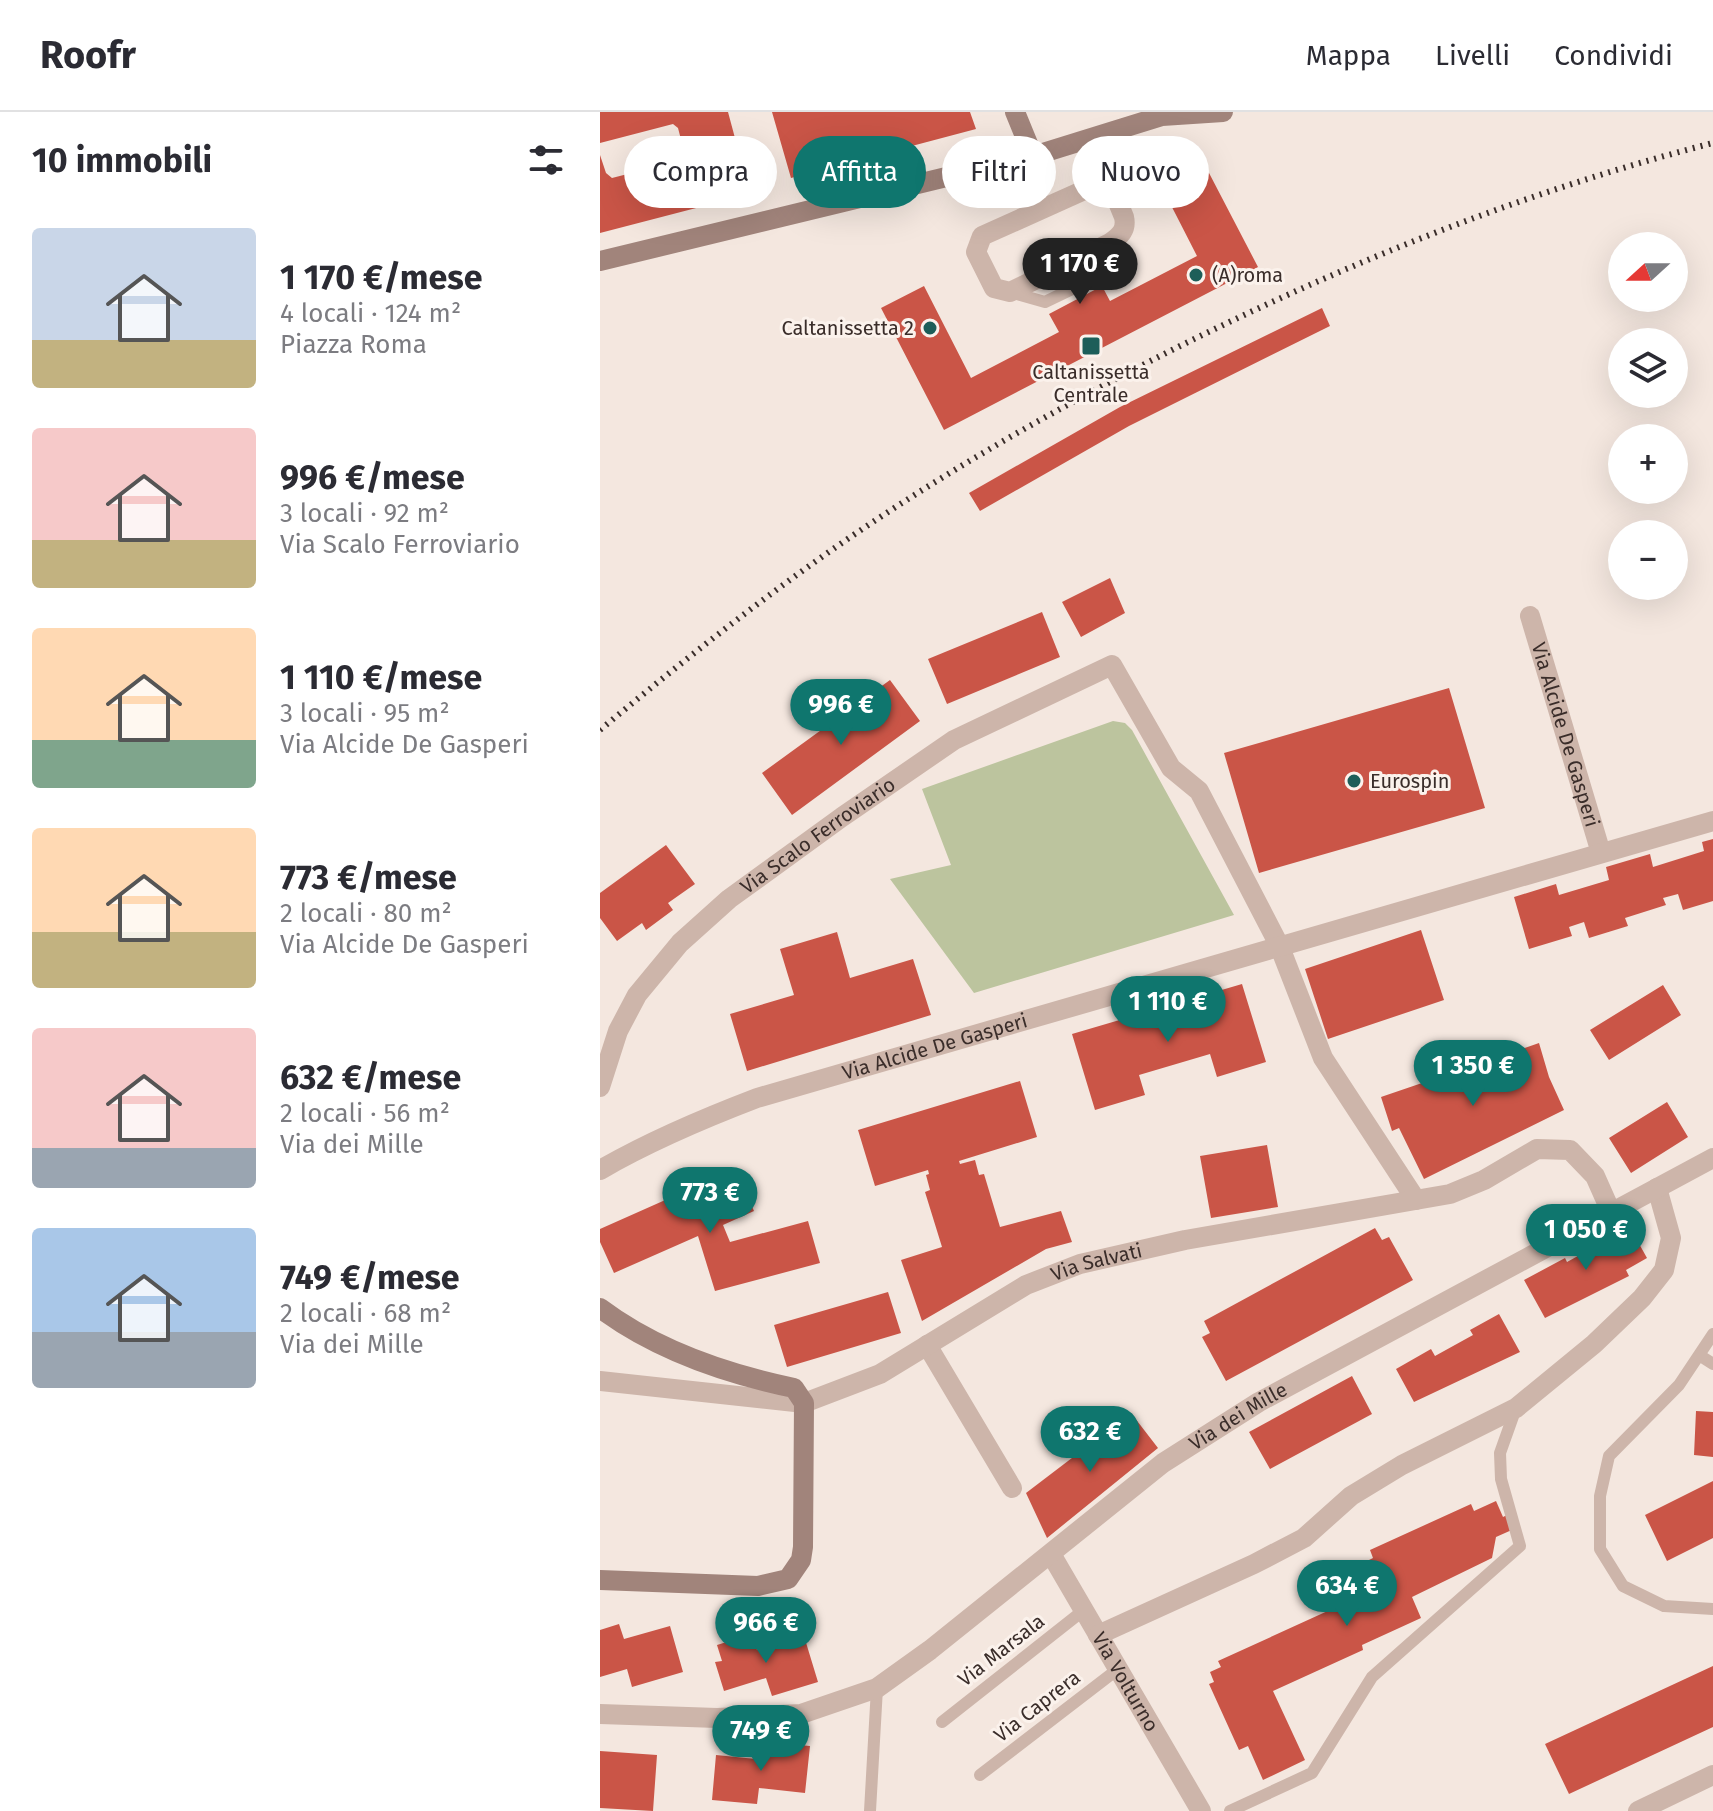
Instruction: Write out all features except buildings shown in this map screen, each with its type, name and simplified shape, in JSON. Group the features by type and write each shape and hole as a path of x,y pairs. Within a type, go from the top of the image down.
{"main road":[{"path":"1015,112 1025,136"},
{"path":"1101,136 1164,114 1223,112"},
{"path":"600,261 942,178"},
{"path":"600,1308 681,1354 747,1378 794,1388 804,1403 803,1547 801,1560 788,1579 758,1586 600,1580"}],"street":[{"path":"1072,196 982,236 976,252 990,284 999,291 1010,292 1110,243 1121,234 1125,223 1120,208"},
{"name":"Via Alcide De Gasperi","path":"1530,616 1601,853"},
{"name":"Via Scalo Ferroviario","path":"600,1087 618,1031 637,995 680,943 729,899 954,740 1112,665 1171,768 1199,791 1279,945"},
{"name":"Via Alcide De Gasperi","path":"600,1170 678,1129 757,1098 1713,821"},
{"path":"1279,945 1323,1058 1416,1200"},
{"name":"Via Salvati","path":"600,1381 804,1403 880,1374 1026,1285 1080,1264 1185,1240 1450,1194 1484,1180 1537,1149 1570,1150 1595,1176 1611,1212"},
{"name":"Via dei Mille","path":"600,1714 717,1718 801,1714 877,1688 930,1650 1163,1463 1259,1402 1713,1158"},
{"path":"1098,1635 1304,1538 1364,1488 1402,1465 1516,1408 1594,1344 1642,1298 1664,1270 1671,1238 1657,1188"},
{"path":"927,1345 1012,1488"},
{"name":"Via Volturno","path":"1051,1554 1201,1811"},
{"path":"1638,1811 1713,1775"}],"lane":[{"path":"1010,292 1045,302 1072,290 1097,277 1110,243"},
{"path":"1713,1334 1679,1385 1609,1456 1600,1496 1600,1549 1623,1586 1664,1606 1713,1609"},
{"path":"1699,1355 1713,1364"},
{"path":"1230,1811 1312,1773 1372,1677 1520,1546 1501,1479 1500,1453 1516,1408"},
{"name":"Via Marsala","path":"942,1722 1084,1610"},
{"name":"Via Caprera","path":"980,1775 1118,1669"},
{"path":"870,1811 877,1688"}],"green space":[{"path":"1113,721 1125,723 1132,730 1234,915 974,993 890,879 951,865 922,789"}],"railway":[{"path":"600,730 711,640 826,554 1001,442 1092,392 1248,313 1378,256 1577,182 1713,143"}],"place":[{"name":"(A)roma","path":"1196,275"},
{"name":"Caltanissetta 2","path":"930,328"},
{"name":"Caltanissetta Centrale","path":"1091,346"},
{"name":"Eurospin","path":"1354,781"}]}
